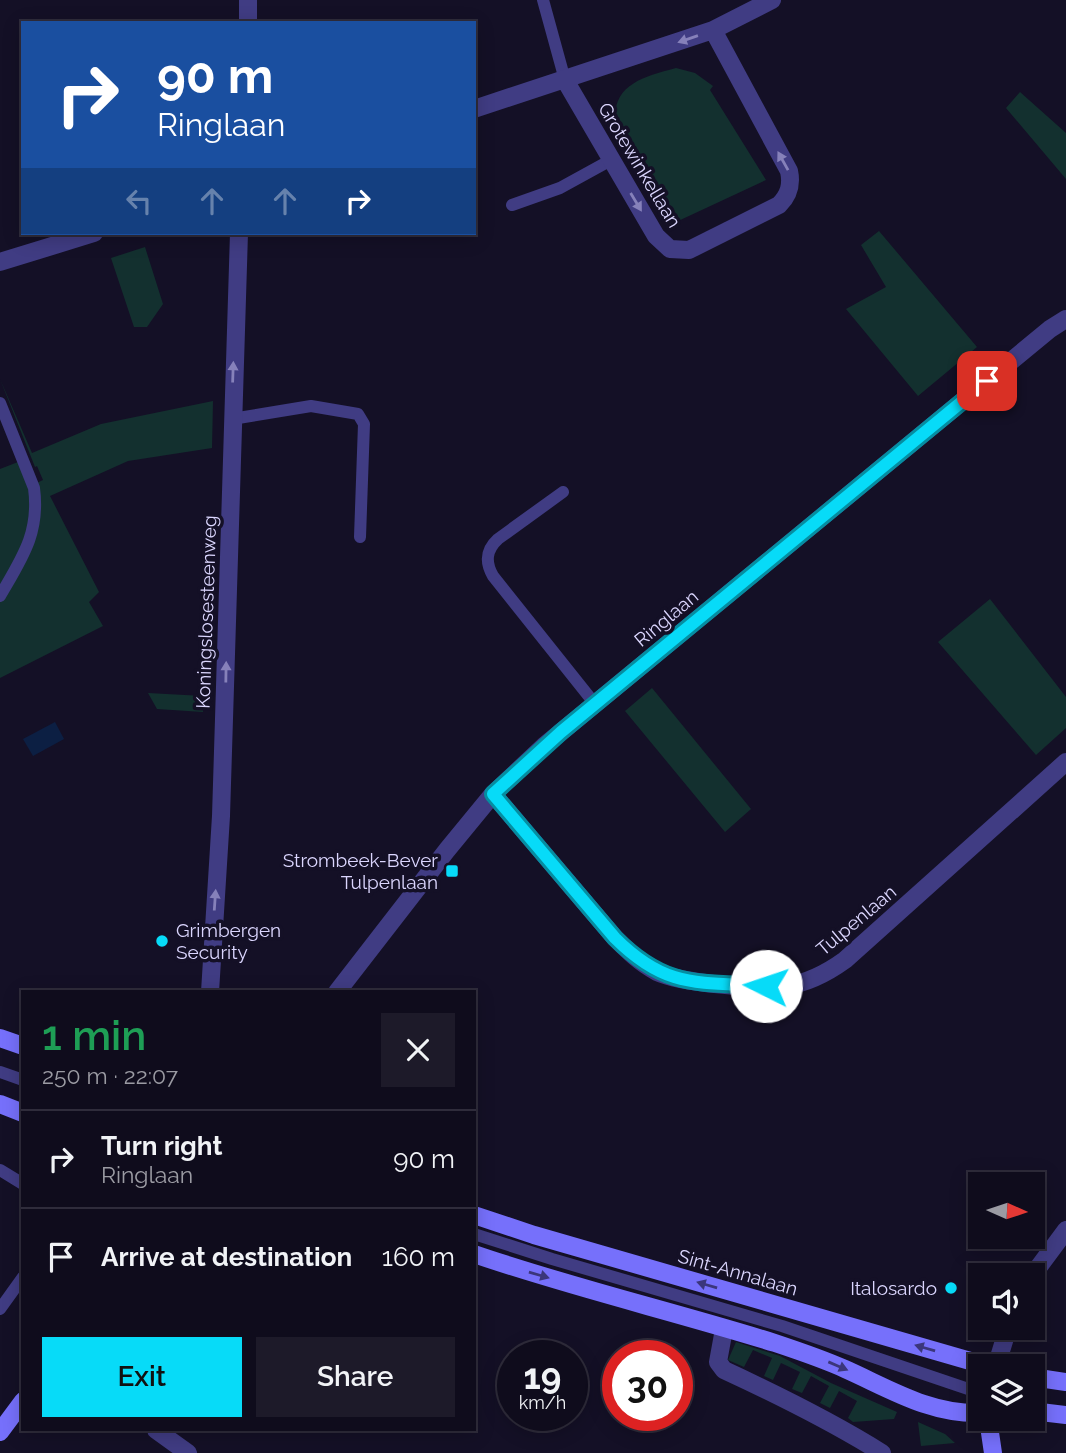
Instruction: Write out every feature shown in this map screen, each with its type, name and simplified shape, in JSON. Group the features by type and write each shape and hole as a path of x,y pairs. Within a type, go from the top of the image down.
{"main road":[{"path":"0,1038 21,1045"},
{"path":"0,1104 21,1112"},
{"name":"Sint-Annalaan","path":"476,1216 534,1235 968,1360"},
{"path":"476,1255 818,1358 919,1404 968,1413"},
{"path":"1045,1379 1066,1382"},
{"path":"0,1432 21,1404"},
{"path":"1045,1413 1066,1415"},
{"path":"990,1431 993,1453"}],"street":[{"path":"476,108 713,30 772,0"},
{"path":"248,21 250,1"},
{"name":"Grotewinkellaan","path":"565,80 656,236 662,244 680,251 689,250 779,205 786,198 791,180 789,171 713,30"},
{"path":"0,262 88,235"},
{"name":"Koningslosesteenweg","path":"210,990 222,776 239,235"},
{"name":"Ringlaan","path":"339,990 493,794 544,746 1050,329 1066,319"},
{"name":"Tulpenlaan","path":"493,794 615,938 636,959 657,972 692,982 785,986 806,982 828,973 845,960 1066,762"},
{"path":"1042,1263 1066,1230"},
{"path":"724,1329 718,1362 724,1370 802,1407 882,1453"},
{"path":"157,1431 188,1453"}],"lane":[{"path":"543,0 565,80"},
{"path":"512,205 560,188 611,160"},
{"path":"0,403 34,488 36,501 31,541 0,596"},
{"path":"232,419 311,406 354,413 361,417 364,424 360,537"},
{"path":"563,492 498,539 492,545 487,560 493,576 595,704"},
{"path":"0,1072 21,1079"},
{"path":"0,1170 21,1183"},
{"name":"Sint-Annalaan","path":"476,1236 782,1326 968,1389"},
{"path":"0,1309 21,1280"}],"green space":[{"path":"676,68 695,73 713,86 710,90 766,180 676,222 629,138 617,133 615,117 621,95 628,87 649,76"},
{"path":"1020,92 1066,133 1066,179 1006,108"},
{"path":"879,231 977,347 918,396 846,309 886,287 861,245"},
{"path":"145,247 163,304 147,327 134,327 111,258"},
{"path":"0,379 32,453 101,424 213,401 212,448 128,461 50,496 99,592 89,602 103,626 0,678 0,469 18,462 28,487 43,480 37,466 35,467"},
{"path":"990,599 1066,697 1066,728 1036,755 938,642"},
{"path":"652,688 751,809 725,832 625,711"},
{"path":"148,693 203,696 203,712 157,709"},
{"path":"736,1342 780,1356 831,1383 897,1412 894,1419 853,1422 848,1418 857,1401 839,1391 830,1408 820,1403 829,1386 811,1376 802,1393 792,1389 800,1372 781,1363 773,1380 764,1376 772,1358 753,1350 744,1367 728,1360"},
{"path":"918,1422 945,1434 955,1443 921,1446"}],"water":[{"path":"55,722 64,739 33,756 23,739"}],"place":[{"name":"Strombeek-Bever Tulpenlaan","path":"452,871"},
{"name":"Grimbergen Security","path":"162,941"},
{"name":"Italosardo","path":"951,1288"}],"route":[{"path":"766,986 692,982 657,972 636,959 615,938 493,794 544,746 987,381"}]}
